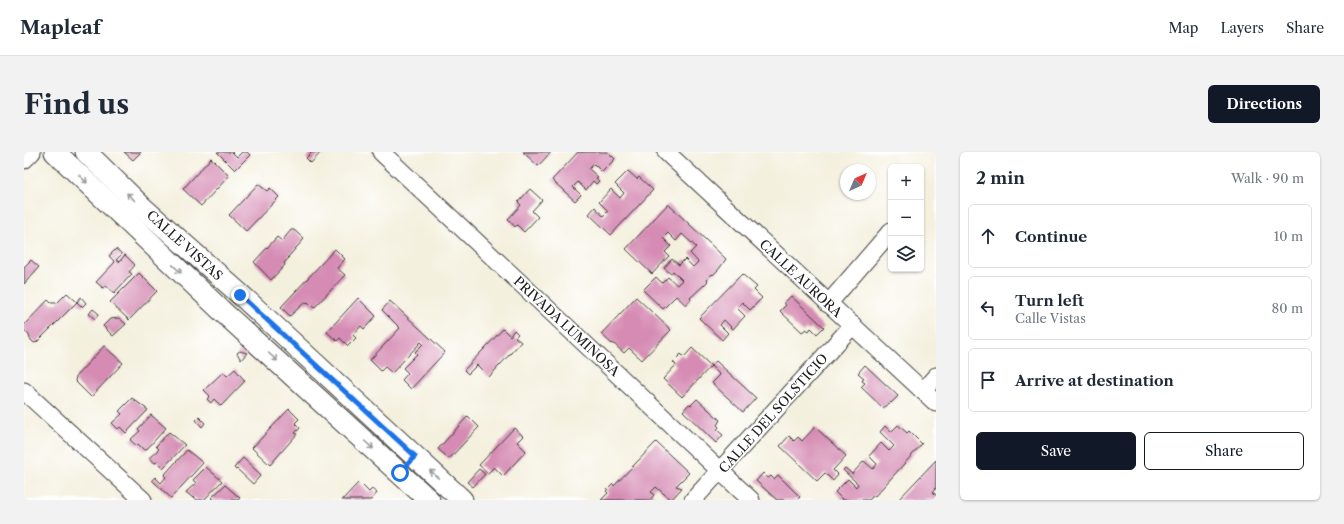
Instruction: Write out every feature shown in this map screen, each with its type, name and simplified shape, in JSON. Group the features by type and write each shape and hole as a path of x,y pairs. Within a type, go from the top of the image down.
{"street":[{"path":"24,160 32,152"},
{"name":"CALLE VISTAS","path":"55,152 225,314 429,500"},
{"name":"CALLE VISTAS","path":"86,152 141,206 240,295 462,500"},
{"name":"PRIVADA LUMINOSA","path":"381,152 751,500"},
{"name":"CALLE AURORA","path":"666,152 936,403"},
{"path":"828,304 888,234"},
{"path":"225,314 240,295"},
{"name":"CALLE DEL SOLSTICIO","path":"693,500 853,325"},
{"path":"923,391 936,376"},
{"path":"24,391 143,500"},
{"path":"400,473 415,456"}],"building":[{"path":"124,152 141,152 133,160"},
{"path":"217,152 232,152 237,157 242,152 247,152 250,155 235,170"},
{"path":"310,152 321,152 311,163 306,158 311,153"},
{"path":"523,152 551,152 538,166"},
{"path":"578,152 608,152 615,159 602,172 594,164 589,169 598,177 596,178 599,181 596,184 593,181 586,190 578,182 573,187 581,195 575,201 552,180"},
{"path":"211,158 229,176 201,206 183,189"},
{"path":"628,171 637,179 639,177 653,190 611,235 589,214 595,207 603,216 608,211 599,202 611,189 620,198 624,193 615,184"},
{"path":"258,184 267,191 270,188 279,197 246,231 229,215"},
{"path":"530,189 542,200 532,211 538,217 524,232 517,225 515,227 508,219 521,205 518,202"},
{"path":"668,204 726,259 719,269 709,277 707,280 708,281 690,298 691,299 686,305 676,296 663,309 643,290 656,277 662,283 668,277 677,285 682,280 673,271 671,274 664,268 672,259 679,265 685,259 693,267 698,262 690,253 696,247 682,234 676,241 668,233 663,238 671,246 665,252 669,256 652,274 626,249"},
{"path":"291,230 294,230 304,239 288,257 289,258 284,263 285,265 271,280 254,262 277,237 282,241"},
{"path":"116,249 122,254 116,260 119,262 125,255 135,265 129,272 132,274 114,293 106,286 103,288 96,282 115,262 109,256"},
{"path":"335,249 345,259 337,268 345,275 314,308 308,302 306,304 304,303 290,316 281,307"},
{"path":"31,260 39,267 24,284 24,267"},
{"path":"139,273 157,291 129,320 110,302"},
{"path":"742,274 757,287 754,290 762,298 750,310 742,302 737,308 745,316 733,329 724,320 720,325 728,333 722,340 699,318"},
{"path":"67,293 77,302 37,342 34,343 24,330 24,325 48,300 51,303 57,303"},
{"path":"791,296 824,327 817,334 811,328 809,331 806,329 802,332 780,311 786,305 784,303"},
{"path":"81,297 86,303 82,307 77,302"},
{"path":"636,297 671,330 642,360 629,348 624,353 601,334"},
{"path":"358,298 376,316 364,329 361,326 353,335 356,338 348,346 340,338 337,341 327,332"},
{"path":"390,301 445,352 411,389 402,380 408,373 403,368 417,354 415,352 423,344 421,342 392,373 385,367 381,371 370,360 400,328 382,310"},
{"path":"93,309 99,314 95,319 89,314"},
{"path":"119,318 126,324 113,336 103,326 110,319"},
{"path":"503,329 510,336 514,330 518,334 515,337 521,342 489,377 477,365 468,374 464,370"},
{"path":"104,346 123,363 91,397 75,381 76,376"},
{"path":"692,348 711,366 682,397 663,379 676,365 673,362 681,354 684,357"},
{"path":"240,351 247,353 241,360 237,353"},
{"path":"716,361 756,398 743,412 712,383 720,375 711,366"},
{"path":"865,365 898,396 883,408 861,387 865,383 862,381 864,378 858,373"},
{"path":"235,369 245,381 221,406 214,399 211,403 207,399 210,396 204,390 223,372 227,376"},
{"path":"132,398 148,410 126,433 120,427 118,429 112,423 122,414 119,411"},
{"path":"697,399 720,420 717,425 719,427 717,430 723,435 716,443 683,411 689,404 691,405"},
{"path":"289,409 299,419 295,423 300,428 295,433 297,434 270,465 252,448"},
{"path":"151,415 166,428 145,451 138,444 137,446 130,440 140,431 138,429"},
{"path":"468,416 479,427 449,459 438,449"},
{"path":"199,417 205,423 202,427 196,420"},
{"path":"898,425 907,433 909,431 922,444 875,496 874,495 869,500 843,500 835,492 848,479 856,487 858,484 843,470 845,468 852,474 864,461 873,469 877,464 869,456 881,443 889,451 894,446 880,432 885,426 891,432"},
{"path":"815,427 846,456 833,470 838,475 833,481 825,473 817,481 780,446 789,436 794,441 798,437 802,441"},
{"path":"514,428 523,436 517,442 526,451 503,476 494,467 488,473 479,465"},
{"path":"169,432 185,445 163,468 157,462 155,463 149,458 159,449 156,446"},
{"path":"656,442 689,473 676,486 682,488 671,500 656,487 651,492 654,495 650,500 601,500 608,493 606,491 613,484 614,486"},
{"path":"187,450 203,463 171,498 152,480 155,477 161,483 166,477 164,475"},
{"path":"243,458 261,475 253,484 234,468"},
{"path":"936,460 936,488 933,492 936,495 936,500 898,500"},
{"path":"206,467 222,481 204,500 197,500 186,492 196,483 193,480"},
{"path":"479,469 485,474 473,487 467,482"},
{"path":"763,473 768,478 771,476 774,479 778,475 800,497 797,500 777,500 756,481"},
{"path":"359,482 369,492 372,489 377,493 371,500 342,500"},
{"path":"225,485 240,498 238,500 214,500 211,498"}],"route":[{"path":"240,295 415,456 400,473"}]}
